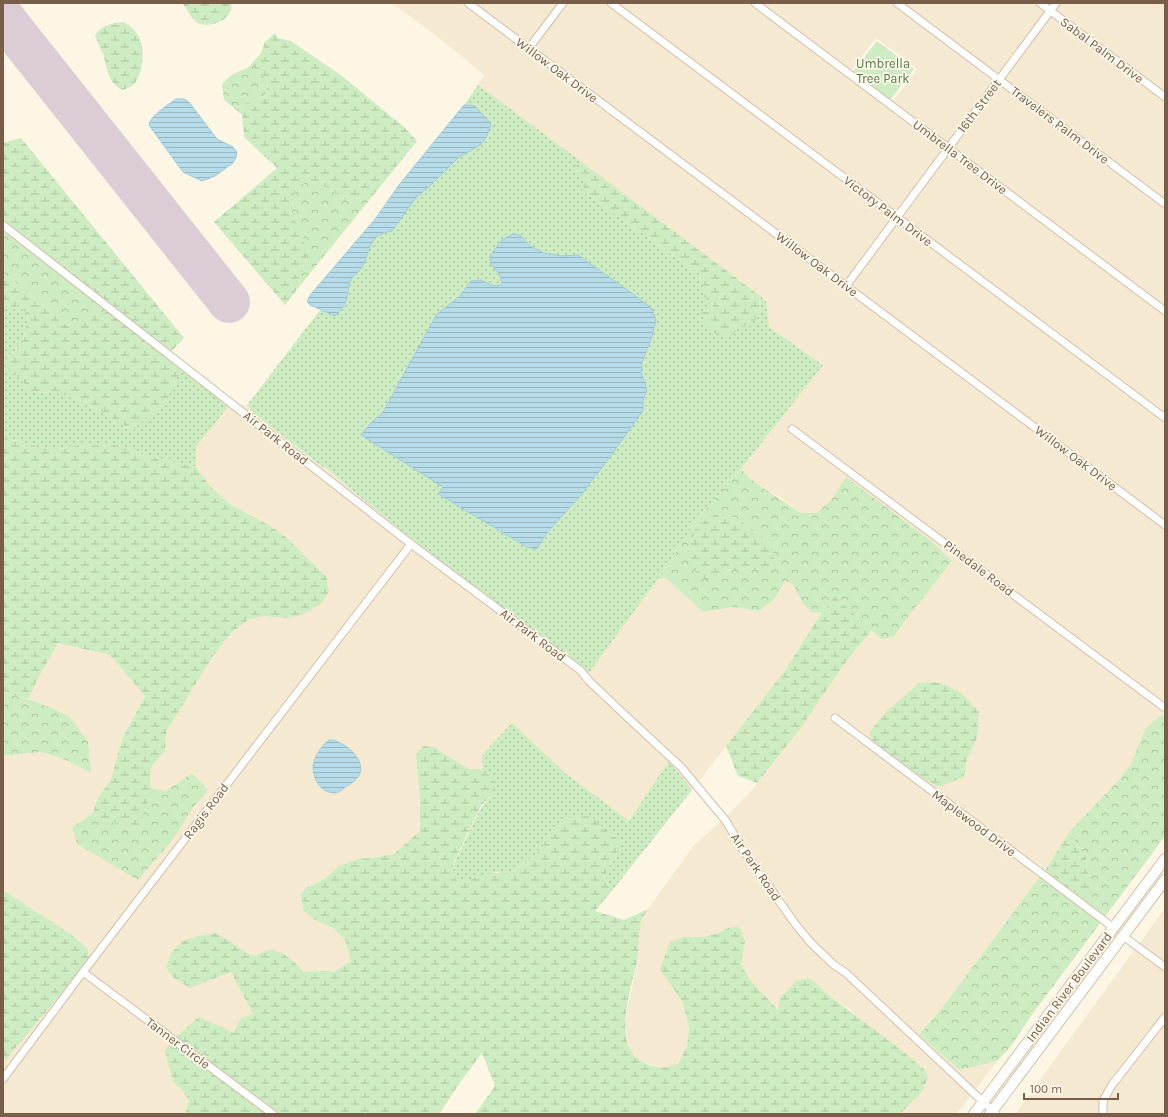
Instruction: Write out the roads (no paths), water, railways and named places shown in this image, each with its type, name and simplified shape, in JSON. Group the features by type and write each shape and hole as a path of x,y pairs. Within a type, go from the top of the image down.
{"main road":[{"name":"Indian River Boulevard","path":"974,1114 1165,859"},
{"name":"Indian River Boulevard","path":"993,1113 1165,880"},
{"path":"1123,936 1121,929 1124,914"},
{"path":"1114,928 1116,939 1114,949"}],"street":[{"name":"Willow Oak Drive","path":"468,3 1165,525"},
{"path":"529,48 563,3"},
{"name":"Victory Palm Drive","path":"611,3 1165,418"},
{"name":"Umbrella Tree Drive","path":"755,3 1165,311"},
{"name":"Travelers Palm Drive","path":"897,3 1165,204"},
{"name":"Sabal Palm Drive","path":"1040,3 1165,97"},
{"name":"16th Street","path":"846,286 1056,3"},
{"name":"Air Park Road","path":"3,225 411,544 580,670 589,681 681,767 726,821 743,850 796,925 811,943 846,973 993,1113"},
{"name":"Pinedale Road","path":"792,429 1165,708"},
{"name":"Ragis Road","path":"3,1078 411,544"},
{"name":"Maplewood Drive","path":"835,718 1114,928"},
{"path":"1123,936 1165,967"},
{"name":"Tanner Circle","path":"83,972 273,1114"},
{"path":"1103,1114 1103,1101 1112,1086 1165,1017"}],"water":[{"path":"176,99 184,99 189,102 217,139 233,147 237,152 233,163 215,176 202,181 183,172 149,125 156,114"},
{"path":"464,105 475,106 491,124 487,136 480,145 459,157 415,199 392,231 376,238 370,246 363,265 351,280 345,303 335,316 310,305 307,301 311,294 376,218 399,185"},
{"path":"512,234 520,235 530,246 544,253 562,256 578,255 652,309 656,320 652,337 641,365 641,372 647,390 643,400 643,411 581,495 546,534 537,549 527,547 438,494 443,487 361,435 383,412 437,314 459,297 471,281 481,280 491,285 499,286 502,283 499,273 491,265 490,256 501,241"},
{"path":"329,740 334,740 351,750 358,759 361,768 359,775 353,782 336,793 329,792 321,787 314,776 313,771 313,766 317,755"}],"park label":[{"name":"Umbrella Tree Park","path":"883,70"}]}
